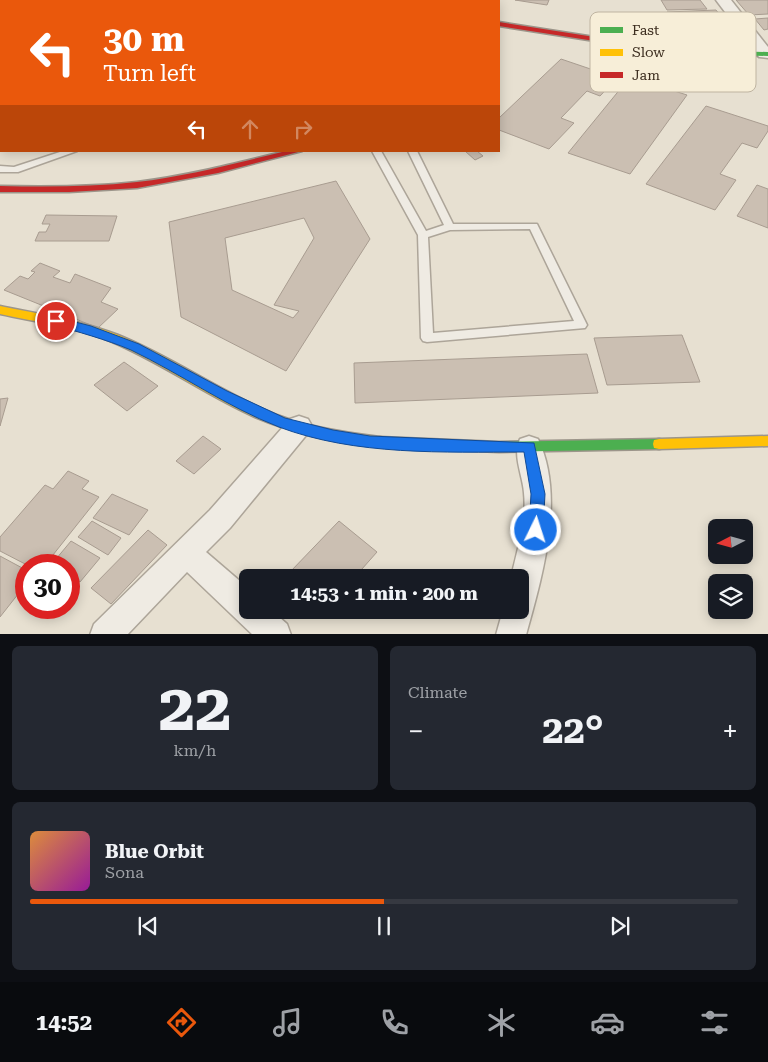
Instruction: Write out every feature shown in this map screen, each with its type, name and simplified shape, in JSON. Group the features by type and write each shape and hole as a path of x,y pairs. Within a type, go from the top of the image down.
{"street":[{"path":"723,0 733,12"},
{"path":"500,24 590,38"},
{"path":"756,41 766,54"},
{"path":"0,189 65,190 136,185 182,178 294,152"},
{"path":"0,310 87,329 113,338 283,423 333,436 370,442 529,447 768,441"},
{"path":"105,634 220,519 299,426"},
{"path":"527,569 536,530 538,494 529,447"},
{"path":"194,546 239,598"},
{"path":"259,619 276,634"},
{"path":"511,634 515,619"}],"lane":[{"path":"0,169 15,170 70,152"},
{"path":"377,152 423,234 427,338 581,325 533,226 450,227 423,234"},
{"path":"412,152 450,227"}],"building":[{"path":"515,0 549,0 547,5"},
{"path":"661,0 700,0 707,9 667,10"},
{"path":"736,0 768,0 768,14 756,15 756,12 746,12"},
{"path":"716,10 718,12 667,12"},
{"path":"768,18 768,29 764,30 756,19"},
{"path":"561,59 590,69 590,92 604,92 600,96 587,91 561,118 574,123 549,149 500,130 500,117"},
{"path":"618,92 678,92 687,95 630,174 568,153"},
{"path":"706,106 768,126 768,131 757,148 742,143 720,174 736,180 715,210 646,184"},
{"path":"466,152 478,152 483,156 475,160"},
{"path":"336,181 370,239 286,371 181,317 169,222","holes":["304,218 314,238 274,305 299,311 293,318 232,290 225,238"]},
{"path":"757,185 768,189 768,228 737,216"},
{"path":"46,215 117,216 109,241 35,241 39,232 46,232 50,224 42,224"},
{"path":"40,263 60,271 53,277 70,283 75,274 111,288 101,302 118,309 98,328 4,290 20,276 28,279 35,272 31,271"},
{"path":"682,335 700,382 607,385 594,338"},
{"path":"587,354 598,393 355,403 354,363"},
{"path":"124,362 158,386 127,411 94,385"},
{"path":"8,398 0,426 0,399"},
{"path":"203,436 221,449 194,474 176,461"},
{"path":"68,471 89,481 82,489 99,497 54,554 15,554 15,559 0,551 0,537 45,485 53,489"},
{"path":"112,494 148,510 129,535 93,518"},
{"path":"92,521 121,538 108,555 78,537"},
{"path":"339,521 377,552 362,569 293,569"},
{"path":"148,530 167,545 111,604 91,588"},
{"path":"71,541 100,558 80,582 80,554 60,554"},
{"path":"0,556 15,564 15,598 0,617"}],"traffic: fast":[{"path":"756,54 768,54"},
{"path":"380,442 499,447 659,444"}],"traffic: slow":[{"path":"0,310 72,325 114,338 151,355 222,395 273,419 333,436 380,442"},
{"path":"659,444 768,441"}],"traffic: jam":[{"path":"500,24 590,38"},
{"path":"0,189 69,189 137,185 198,175 294,152"}],"route":[{"path":"56,321 87,329 135,347 223,394 283,423 333,436 370,442 529,447 538,494 536,530"}]}
